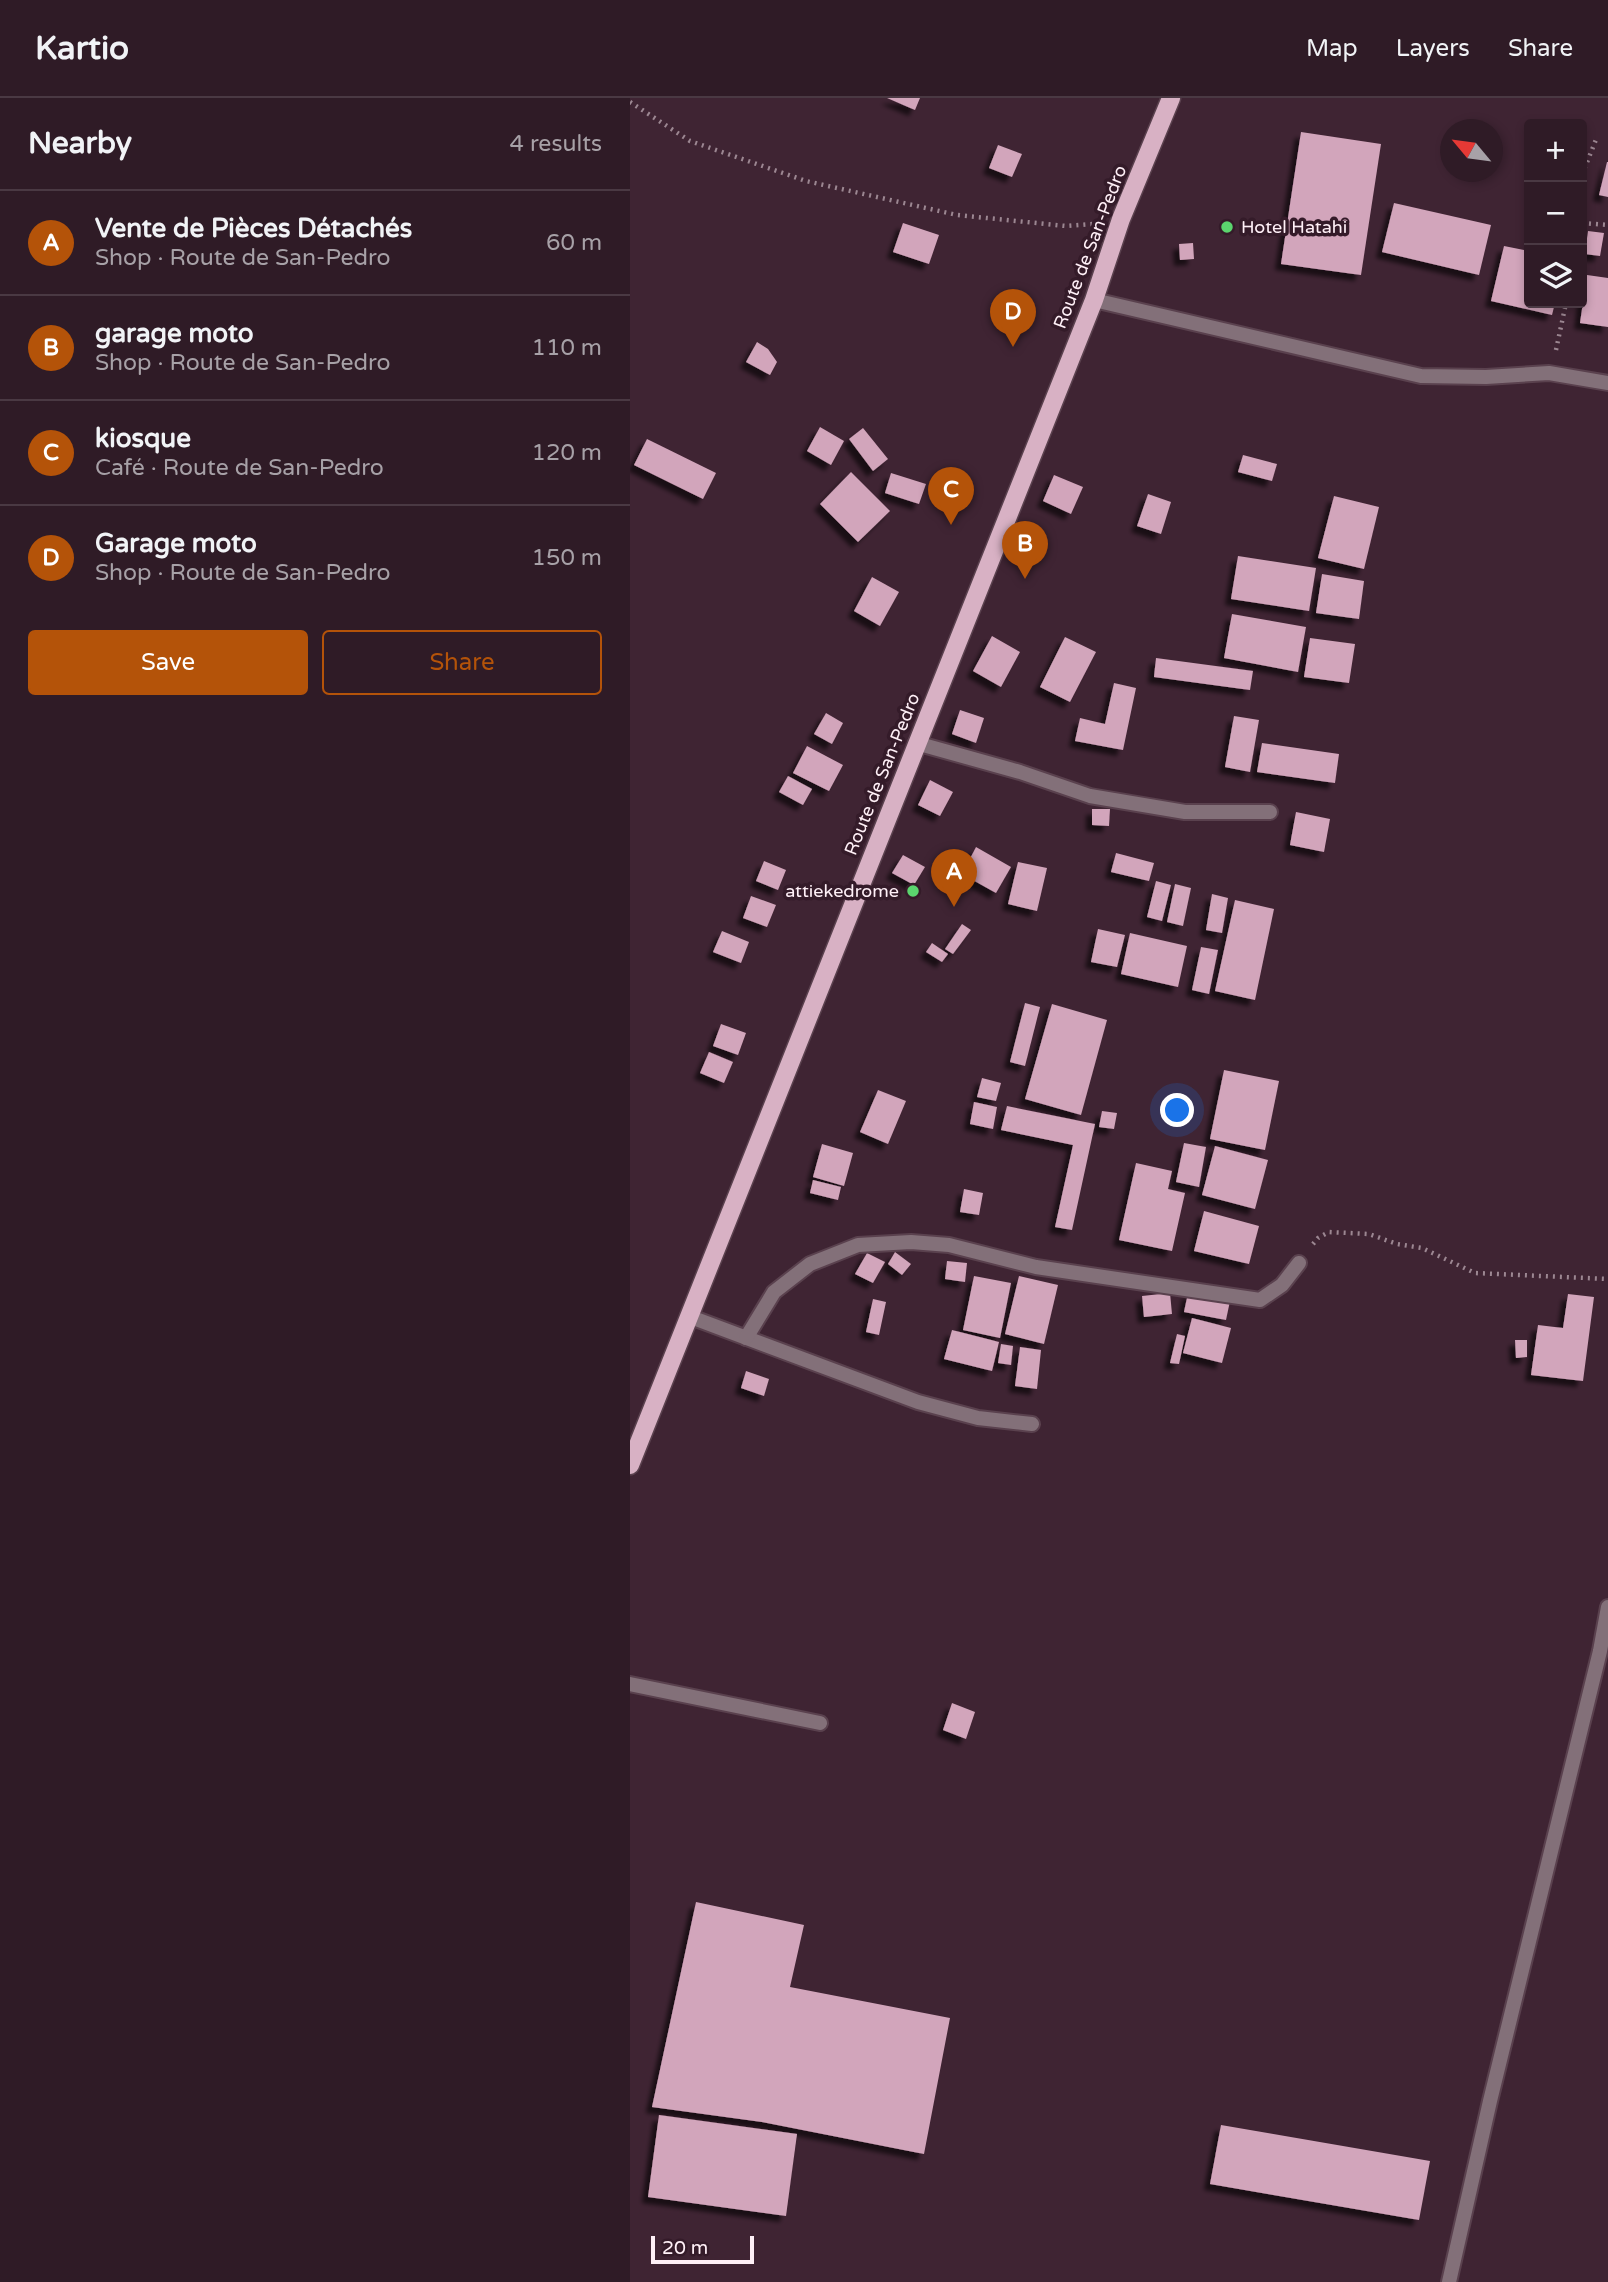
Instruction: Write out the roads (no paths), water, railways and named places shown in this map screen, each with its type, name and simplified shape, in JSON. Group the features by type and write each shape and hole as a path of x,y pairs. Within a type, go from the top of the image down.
{"main road":[{"name":"Route de San-Pedro","path":"630,1465 1094,300 1121,219 1171,98"}],"street":[{"path":"1094,300 1421,376 1486,377 1549,373 1608,383"},
{"path":"916,743 1020,772 1090,796 1185,812 1270,812"},
{"path":"746,1338 774,1292 810,1264 858,1245 911,1242 949,1245 1036,1267 1260,1300 1282,1285 1299,1263"},
{"path":"688,1316 918,1402 978,1418 1032,1424"},
{"path":"1449,2282 1490,2101 1597,1664 1608,1607"},
{"path":"630,1684 820,1723"}],"place":[{"name":"Hotel Hatahi","path":"1227,227"},
{"name":"Garage moto","path":"1013,347"},
{"name":"kiosque","path":"951,525"},
{"name":"garage moto","path":"1025,579"},
{"name":"attiekedrome","path":"913,891"},
{"name":"Vente de Pièces Détachés","path":"954,907"}]}
